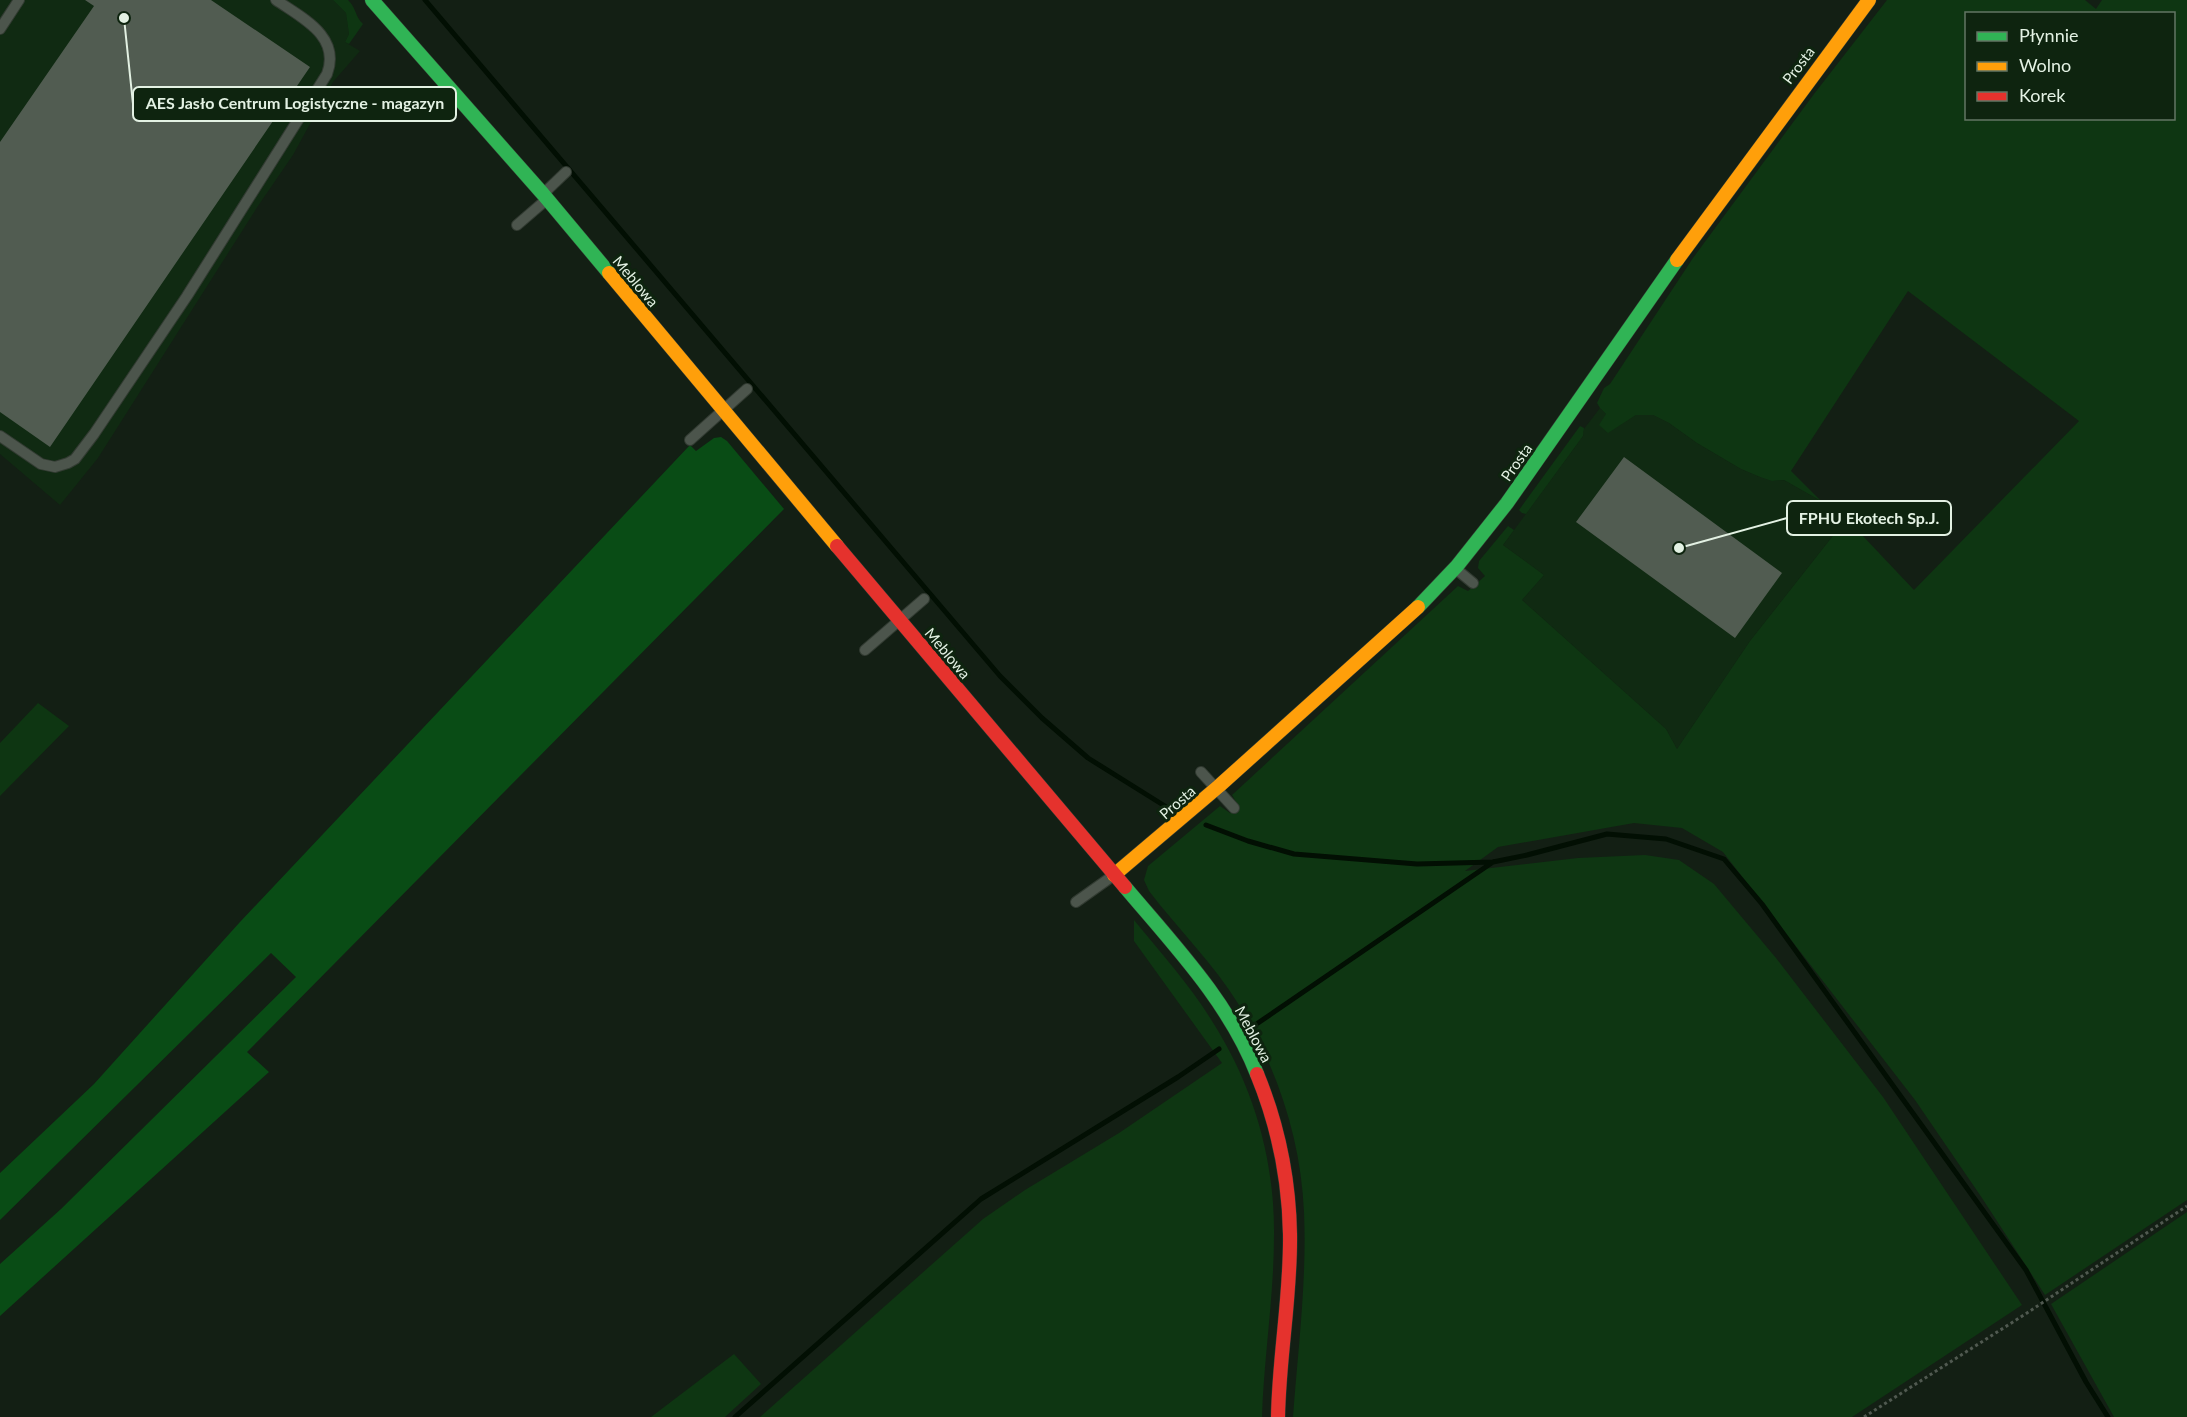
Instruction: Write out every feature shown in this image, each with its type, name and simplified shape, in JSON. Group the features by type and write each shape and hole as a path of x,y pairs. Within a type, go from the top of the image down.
{"street":[{"name":"Prosta","path":"1114,875 1216,789 1410,614 1455,568 1521,483 1758,146 1869,0"},
{"name":"Meblowa","path":"375,1 545,197 722,411 1184,957 1230,1020 1255,1069 1274,1120 1286,1175 1290,1236 1278,1417"}],"lane":[{"path":"0,29 19,0"},
{"path":"0,436 47,466 62,466 75,459 187,296 327,74 330,64 328,48 321,32 276,0"},
{"path":"517,225 566,172"},
{"path":"690,440 747,389"},
{"path":"1455,568 1473,583"},
{"path":"865,650 924,599"},
{"path":"1201,772 1234,808"},
{"path":"1076,902 1114,875"}],"path":[{"path":"1864,1417 2035,1308 2187,1206"}],"shaded area":[{"path":"0,0 333,0 346,13 349,34 345,42 360,51 333,82 293,155 258,206 98,458 60,505 0,454"},
{"path":"333,0 348,0 363,24 349,44 345,42 349,34 346,13"},
{"path":"1887,0 2085,0 2096,9 2102,0 2187,0 2187,1200 2045,1295 1915,1100 1723,852 1682,828 1634,823 1498,847 1465,871 1578,858 1645,855 1679,860 1714,884 1776,958 1883,1097 2022,1305 1852,1417 1293,1417 1302,1314 1305,1238 1302,1185 1292,1131 1285,1105 1253,1029 1218,975 1149,891 1144,880 1148,866 1220,806 1230,813 1239,807 1232,795 1458,586 1468,591 1485,576 1478,568 1479,561 1508,526 1514,530 1503,545 1544,575 1522,600 1666,729 1677,749 1750,641 1843,523 1862,535 1914,590 2079,421 1908,291 1791,471 1821,501 1784,480 1772,481 1741,469 1653,415 1636,415 1608,433 1599,425 1606,414 1597,403 1604,388 1610,384 1693,258 1814,94"},
{"path":"1600,408 1606,414 1608,432 1636,415 1653,415 1741,469 1772,481 1784,480 1821,501 1843,523 1750,641 1677,749 1666,729 1522,600 1544,575 1503,545 1583,436 1584,429"},
{"path":"1580,426 1584,428 1583,436 1526,514 1522,513 1519,510"},
{"path":"38,703 69,726 0,796 0,743"},
{"path":"1134,920 1185,982 1226,1045 1250,1097 1266,1151 1274,1236 1262,1417 760,1417 983,1219 1025,1190 1119,1133 1222,1063 1134,941"},
{"path":"2187,1212 2187,1417 2114,1417 2051,1304"},
{"path":"734,1354 761,1384 725,1417 651,1417"}],"green space":[{"path":"721,437 727,441 784,509 247,1052 269,1072 0,1316 0,1264 61,1209 296,977 271,953 0,1220 0,1173 94,1084 240,922 690,445 696,451 714,438"}],"building":[{"path":"85,0 211,0 310,67 50,447 0,412 0,142 94,6"},
{"path":"1624,457 1782,573 1735,638 1576,522"}],"waterway":[{"path":"425,0 1000,676 1042,718 1088,758 1168,808"},
{"path":"1206,825 1248,841 1294,854 1417,864 1493,862 1607,834 1666,839 1724,859 1762,904 2026,1270 2086,1382 2108,1417"},
{"path":"1258,1023 1493,862"},
{"path":"735,1417 981,1199 1178,1077 1219,1049"}],"traffic: fast":[{"path":"372,0 543,194 609,273"},
{"path":"1418,607 1457,566 1507,503 1677,260"},
{"path":"1125,887 1216,998 1231,1022 1257,1074"}],"traffic: slow":[{"path":"1677,260 1869,0"},
{"path":"609,273 837,546"},
{"path":"1114,875 1219,786 1418,607"}],"traffic: jam":[{"path":"837,546 1125,887"},
{"path":"1257,1074 1271,1113 1281,1152 1289,1213 1289,1280 1278,1417"}],"place":[{"name":"AES Jasło Centrum Logistyczne - magazyn","path":"124,18"},
{"name":"FPHU Ekotech Sp.J.","path":"1679,548"}]}
